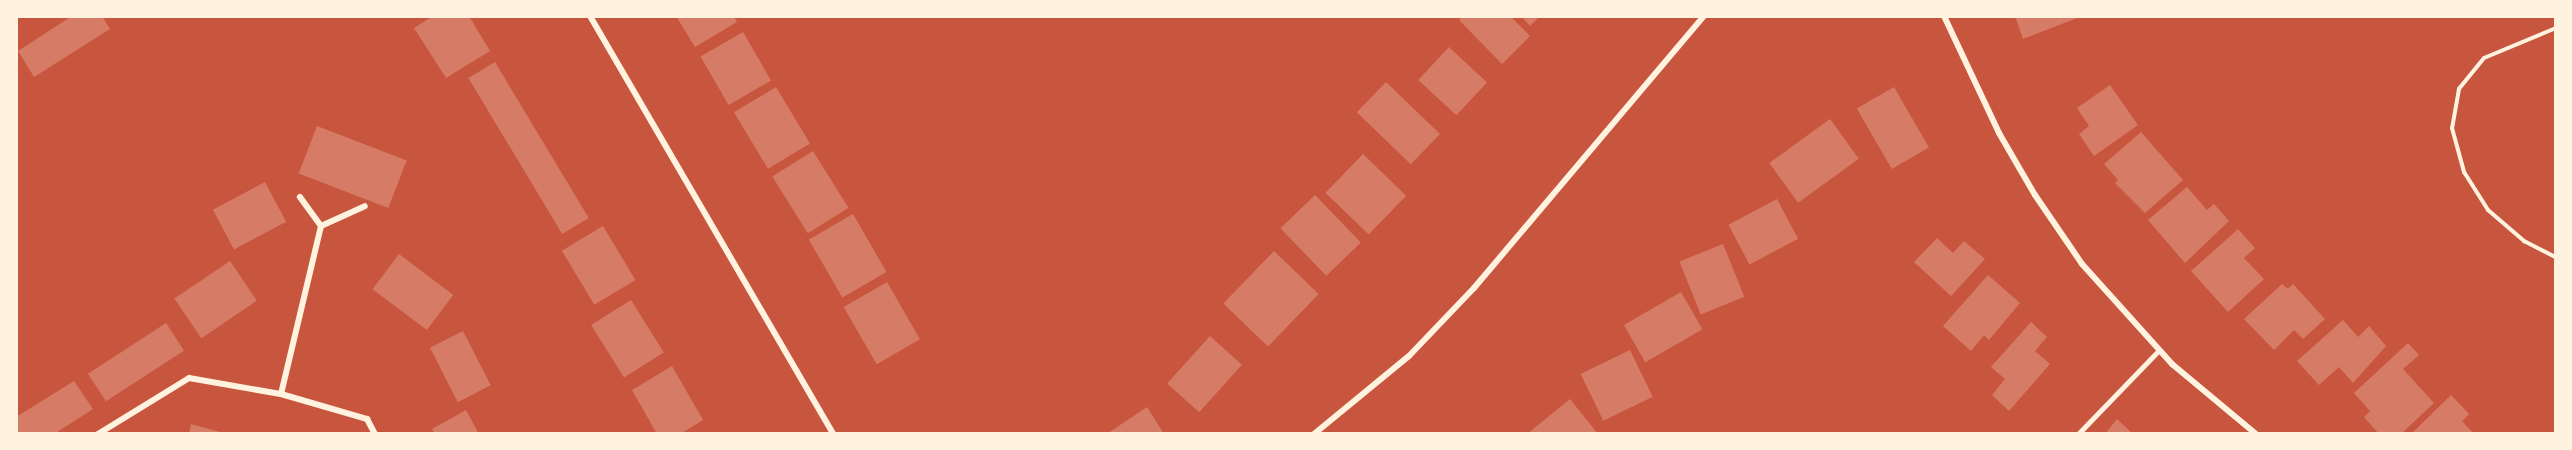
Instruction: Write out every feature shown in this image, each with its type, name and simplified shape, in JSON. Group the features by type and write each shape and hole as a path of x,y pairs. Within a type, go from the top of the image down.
{"street":[{"path":"590,16 833,434"},
{"path":"1314,434 1409,356 1474,288 1704,16"},
{"path":"1944,16 2000,133 2035,195 2082,264 2159,350 2256,434"},
{"path":"281,394 321,226 300,197"},
{"path":"321,226 365,206"},
{"path":"98,434 189,378 281,394 367,419 375,434"}],"lane":[{"path":"2078,434 2159,350"}],"path":[{"path":"2556,28 2484,58 2459,89 2452,128 2464,172 2488,210 2524,241 2556,257"}],"building":[{"path":"72,16 102,16 110,29 34,77 18,51"},
{"path":"433,16 469,16 490,51 446,78 414,28"},
{"path":"676,16 734,16 737,22 695,47"},
{"path":"1463,16 1510,16 1530,36 1502,64 1459,20"},
{"path":"1521,16 1540,16 1530,26"},
{"path":"2015,16 2080,16 2080,17 2023,39"},
{"path":"743,32 771,80 729,105 701,56"},
{"path":"1449,47 1487,82 1456,115 1418,80"},
{"path":"495,62 589,218 562,234 468,78"},
{"path":"1386,82 1440,134 1411,164 1357,112"},
{"path":"2110,85 2138,125 2094,156 2079,134 2089,126 2077,108"},
{"path":"776,87 810,144 768,169 734,112"},
{"path":"1894,87 1929,148 1892,169 1857,108"},
{"path":"1830,119 1859,159 1798,203 1769,163"},
{"path":"317,126 407,160 388,208 299,174"},
{"path":"2141,132 2183,180 2145,213 2115,183 2118,180 2104,164"},
{"path":"813,151 849,208 808,233 772,176"},
{"path":"1363,154 1406,196 1369,235 1325,193"},
{"path":"265,182 286,222 234,249 213,210"},
{"path":"2187,187 2207,210 2214,204 2229,221 2185,263 2148,220"},
{"path":"1315,195 1361,242 1326,276 1280,228"},
{"path":"1777,199 1798,239 1750,265 1728,225"},
{"path":"853,214 886,272 842,298 809,240"},
{"path":"603,226 635,280 594,305 562,251"},
{"path":"2238,229 2255,248 2244,258 2264,279 2228,312 2191,271"},
{"path":"1937,238 1953,253 1964,241 1985,259 1951,296 1914,262"},
{"path":"1723,244 1744,297 1701,314 1679,262"},
{"path":"1274,251 1319,294 1268,347 1223,304"},
{"path":"399,254 453,295 427,330 373,289"},
{"path":"230,261 257,301 201,338 174,298"},
{"path":"1988,275 2020,303 1989,340 1984,335 1971,351 1943,326"},
{"path":"887,282 920,339 877,364 844,307"},
{"path":"2282,284 2288,289 2293,284 2325,319 2303,339 2294,330 2274,350 2244,319"},
{"path":"1681,292 1702,329 1645,362 1624,325"},
{"path":"631,300 664,353 624,377 591,325"},
{"path":"2343,320 2358,337 2369,326 2386,346 2353,383 2339,367 2319,385 2297,361"},
{"path":"2031,322 2047,337 2035,351 2050,364 2009,411 1992,395 2005,379 1991,367"},
{"path":"166,323 184,351 106,401 88,374"},
{"path":"463,331 491,385 458,402 430,348"},
{"path":"1210,336 1242,365 1199,412 1167,384"},
{"path":"2408,343 2419,355 2403,369 2434,403 2401,434 2379,434 2364,417 2370,411 2354,393"},
{"path":"1630,350 1653,397 1603,421 1581,374"},
{"path":"672,366 703,420 680,434 657,434 632,390"},
{"path":"74,381 93,409 54,434 16,434 16,417"},
{"path":"2451,395 2469,414 2462,421 2474,434 2411,434"},
{"path":"1570,399 1598,434 1527,434 1543,421"},
{"path":"1147,407 1164,434 1107,434 1117,427"},
{"path":"466,410 479,434 435,434 432,429"},
{"path":"2117,419 2133,434 2105,434"},
{"path":"191,424 224,433 224,434 189,434"}]}
